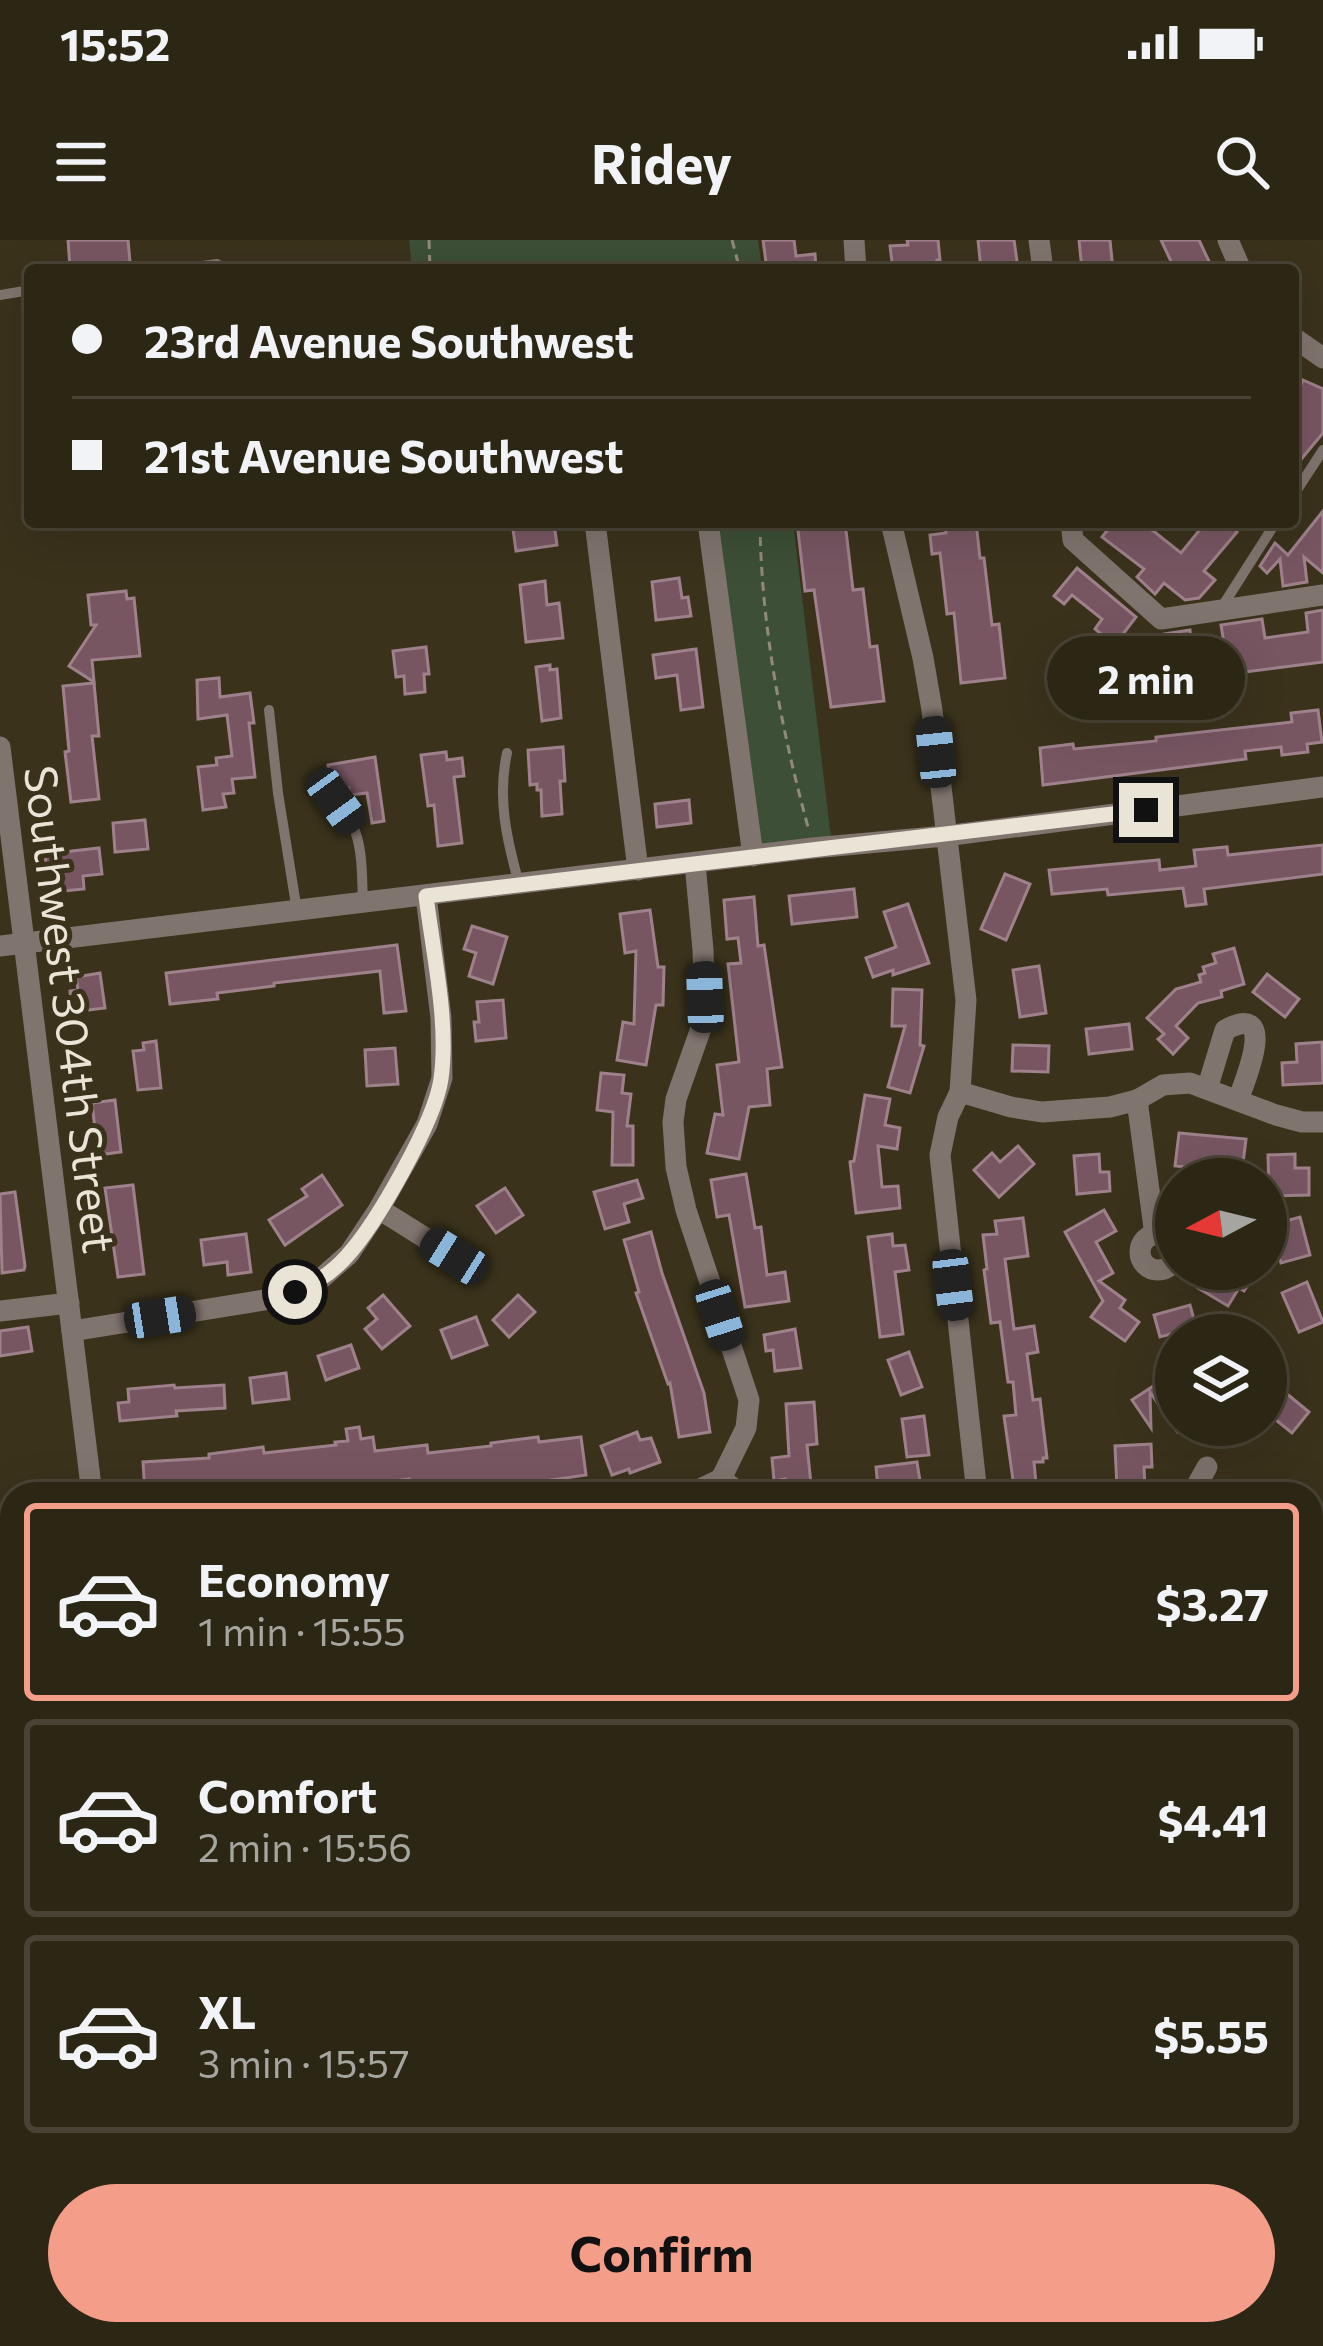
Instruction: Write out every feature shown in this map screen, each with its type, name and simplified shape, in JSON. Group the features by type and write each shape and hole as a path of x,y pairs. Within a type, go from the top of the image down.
{"street":[{"path":"596,528 638,870"},
{"path":"709,528 753,856"},
{"path":"892,528 923,658 966,1000 960,1092 948,1117 940,1155 976,1482"},
{"path":"1072,531 1161,620 1323,596"},
{"name":"Southwest 304th Street","path":"0,747 91,1482"},
{"path":"0,946 1323,787"},
{"path":"695,863 705,1017 676,1099 676,1167 749,1400 746,1428 722,1479 716,1482"},
{"path":"72,1331 295,1292 324,1278 350,1254 428,1124 442,1078 441,1018 426,896"},
{"path":"1207,1089 1222,1035 1235,1025 1248,1027 1257,1047 1238,1100"},
{"path":"960,1092 1042,1112 1110,1107 1137,1100 1163,1084 1190,1082 1302,1122 1323,1122"},
{"path":"1137,1100 1155,1235"},
{"path":"379,1209 454,1256"},
{"path":"0,1310 69,1303"},
{"path":"1199,1482 1207,1467"},
{"path":"722,1479 726,1482"}],"lane":[{"path":"1299,487 1323,450"},
{"path":"1220,610 1272,528"},
{"path":"269,710 298,911"},
{"path":"507,753 503,816 519,884"},
{"path":"316,790 336,801 357,829 363,903"}],"path":[{"path":"760,528 760,566 784,739 813,848"}],"green space":[{"path":"409,240 758,240 761,264 411,264"},
{"path":"718,528 794,528 832,846 758,856"}],"building":[{"path":"68,240 128,240 130,262 70,264"},
{"path":"763,240 794,240 796,256 815,254 816,264 766,264"},
{"path":"907,240 938,240 940,260 937,264 892,264 890,246 908,245"},
{"path":"978,240 1014,240 1017,264 980,264"},
{"path":"1079,240 1110,240 1112,264 1081,264"},
{"path":"1161,240 1199,240 1210,264 1172,264"},
{"path":"1303,380 1323,389 1323,433 1299,462"},
{"path":"1323,511 1323,573 1304,557 1307,582 1283,586 1280,559 1267,573 1260,566 1275,543 1288,555"},
{"path":"513,528 555,528 557,545 516,551"},
{"path":"798,528 846,528 853,590 863,589 870,647 877,646 884,701 831,707 814,590 805,591"},
{"path":"946,528 977,528 992,625 999,624 1005,678 961,683 954,613 947,614 940,553 932,554 930,535 946,533"},
{"path":"1109,528 1154,528 1181,553 1201,528 1237,528 1237,532 1204,571 1215,580 1199,598 1185,600 1164,583 1155,594 1137,577 1144,569 1102,537"},
{"path":"1077,568 1136,617 1117,642 1095,629 1102,619 1072,595 1064,604 1054,596"},
{"path":"679,578 691,616 656,620 652,582"},
{"path":"545,581 547,605 559,603 563,638 526,642 520,585"},
{"path":"126,591 127,599 134,598 140,656 92,660 94,682 69,666 96,625 91,625 88,595"},
{"path":"1323,610 1323,662 1175,681 1175,676 1140,680 1137,653 1165,644 1164,634 1190,630 1196,647 1224,644 1221,625 1262,619 1265,638 1308,632 1306,613"},
{"path":"426,647 425,692 405,694 404,676 396,677 393,651"},
{"path":"696,649 703,707 681,710 677,675 656,678 653,655"},
{"path":"550,665 550,670 557,669 561,718 542,721 536,667"},
{"path":"219,678 220,697 250,693 255,777 232,779 234,793 223,794 226,807 203,810 198,767 217,765 216,758 232,756 227,715 198,719 197,680"},
{"path":"94,683 99,736 92,736 99,799 71,802 63,686"},
{"path":"1318,710 1322,742 1307,744 1308,752 1282,755 1281,747 1245,751 1246,759 1043,785 1040,748 1156,741 1156,737 1292,722 1291,713"},
{"path":"563,747 562,814 542,816 541,790 537,784 530,785 528,750"},
{"path":"446,752 447,760 462,758 464,776 454,777 462,843 438,846 421,755"},
{"path":"375,757 384,821 372,823 367,793 350,795 349,788 331,788 328,765"},
{"path":"689,800 691,823 657,827 655,804"},
{"path":"145,820 148,849 115,852 113,823"},
{"path":"1323,845 1323,874 1204,889 1206,904 1186,906 1183,888 1052,894 1049,870 1159,860 1160,870 1196,866 1194,850 1227,847 1228,855"},
{"path":"99,848 102,874 83,876 84,889 62,891 61,871 47,873 45,854"},
{"path":"1005,874 1030,884 1006,940 981,929"},
{"path":"854,889 857,917 792,924 789,896"},
{"path":"754,897 758,946 764,945 782,1067 767,1069 770,1105 749,1107 739,1159 707,1153 715,1114 723,1115 717,1065 739,1062 728,964 741,963 738,938 727,939 724,900"},
{"path":"908,904 929,963 873,977 866,958 896,947 884,912"},
{"path":"650,910 658,967 664,967 663,1005 656,1005 646,1065 617,1060 623,1022 634,1024 636,951 625,953 620,914"},
{"path":"472,926 507,937 493,984 469,976 476,953 464,949"},
{"path":"397,945 406,1011 384,1013 380,971 274,983 217,993 218,999 170,1004 166,973"},
{"path":"1234,948 1244,984 1221,991 1222,997 1198,1003 1176,1026 1188,1038 1173,1054 1158,1039 1164,1034 1147,1018 1176,989 1201,982 1203,967 1216,963 1213,954"},
{"path":"1039,966 1046,1013 1020,1017 1013,970"},
{"path":"100,973 105,1008 72,1012 70,991 78,990 76,977"},
{"path":"1267,974 1299,999 1285,1017 1253,992"},
{"path":"893,989 922,990 920,1045 924,1046 910,1093 888,1087 905,1026 892,1026"},
{"path":"503,1000 506,1038 476,1041 477,1002"},
{"path":"1129,1024 1132,1049 1089,1054 1086,1029"},
{"path":"156,1041 161,1088 138,1090 133,1051"},
{"path":"1322,1042 1323,1083 1283,1085 1282,1063 1297,1062 1296,1044"},
{"path":"1013,1045 1049,1046 1048,1072 1012,1071"},
{"path":"395,1048 398,1084 367,1086 365,1050"},
{"path":"601,1073 624,1075 622,1093 631,1094 627,1126 633,1126 633,1165 612,1165 613,1112 597,1110"},
{"path":"865,1095 890,1099 885,1125 900,1128 897,1149 878,1146 882,1187 898,1186 900,1208 856,1213 850,1162 854,1161"},
{"path":"115,1100 121,1152 98,1155 92,1103"},
{"path":"1179,1133 1246,1139 1244,1158 1176,1158"},
{"path":"1018,1146 1034,1164 999,1197 974,1170 992,1153 1000,1162"},
{"path":"1099,1154 1100,1172 1109,1172 1110,1191 1077,1194 1074,1156"},
{"path":"1295,1154 1295,1168 1309,1168 1309,1195 1287,1196 1287,1158 1268,1155"},
{"path":"746,1174 755,1228 761,1227 767,1275 785,1272 789,1301 745,1307 729,1215 717,1217 711,1180"},
{"path":"322,1175 342,1205 285,1245 269,1220 307,1196 302,1189"},
{"path":"637,1180 643,1198 624,1204 629,1222 605,1229 594,1192"},
{"path":"133,1185 144,1274 118,1277 105,1188"},
{"path":"505,1188 523,1215 496,1233 477,1206"},
{"path":"15,1192 25,1266 2,1273 0,1194"},
{"path":"1104,1210 1116,1231 1096,1242 1113,1273 1099,1281 1125,1300 1120,1308 1139,1322 1125,1341 1091,1317 1103,1301 1065,1232"},
{"path":"1300,1217 1310,1255 1287,1261 1287,1221"},
{"path":"1023,1218 1028,1256 1005,1259 1014,1329 1034,1326 1038,1352 1027,1354 1033,1400 1040,1399 1047,1458 1034,1462 1036,1482 1013,1482 1004,1416 1016,1415 1013,1382 1008,1382 1000,1322 991,1323 984,1270 983,1235 997,1234 995,1221"},
{"path":"651,1232 704,1393 710,1432 679,1437 670,1383 636,1293 624,1240"},
{"path":"246,1234 251,1272 228,1275 227,1262 204,1265 201,1240"},
{"path":"892,1234 893,1246 905,1245 909,1270 895,1272 903,1334 880,1337 868,1237"},
{"path":"1307,1282 1323,1322 1299,1332 1282,1293"},
{"path":"1201,1290 1238,1290 1228,1306"},
{"path":"383,1295 410,1326 382,1349 365,1329 377,1319 368,1308"},
{"path":"518,1295 535,1312 509,1337 493,1320"},
{"path":"1190,1305 1192,1314 1158,1314"},
{"path":"476,1317 487,1345 452,1358 441,1330"},
{"path":"28,1327 32,1351 0,1356 0,1331"},
{"path":"795,1329 801,1368 775,1371 773,1350 766,1351 764,1335"},
{"path":"351,1345 359,1368 326,1380 318,1356"},
{"path":"909,1352 922,1387 901,1395 888,1360"},
{"path":"286,1373 289,1399 253,1403 250,1378"},
{"path":"224,1385 225,1408 120,1421 118,1403 129,1402 128,1389"},
{"path":"1155,1385 1155,1399 1150,1392 1151,1428 1132,1400"},
{"path":"1287,1394 1309,1412 1292,1433 1287,1429"},
{"path":"814,1402 817,1444 807,1445 811,1482 774,1481 772,1458 789,1456 786,1404"},
{"path":"924,1416 929,1455 907,1457 902,1419"},
{"path":"359,1427 361,1439 373,1437 375,1451 427,1445 428,1453 538,1437 539,1442 581,1437 586,1475 538,1482 144,1482 143,1462 209,1458 209,1454 263,1447 264,1453 336,1445 348,1441 346,1429"},
{"path":"637,1432 640,1440 651,1438 660,1462 612,1475 601,1446"},
{"path":"1151,1444 1152,1467 1144,1467 1145,1482 1117,1482 1115,1446"},
{"path":"917,1462 920,1482 877,1482 876,1467"}],"route":[{"path":"295,1292 324,1278 350,1254 416,1146 436,1102 443,1054 426,896 1146,810"}]}
